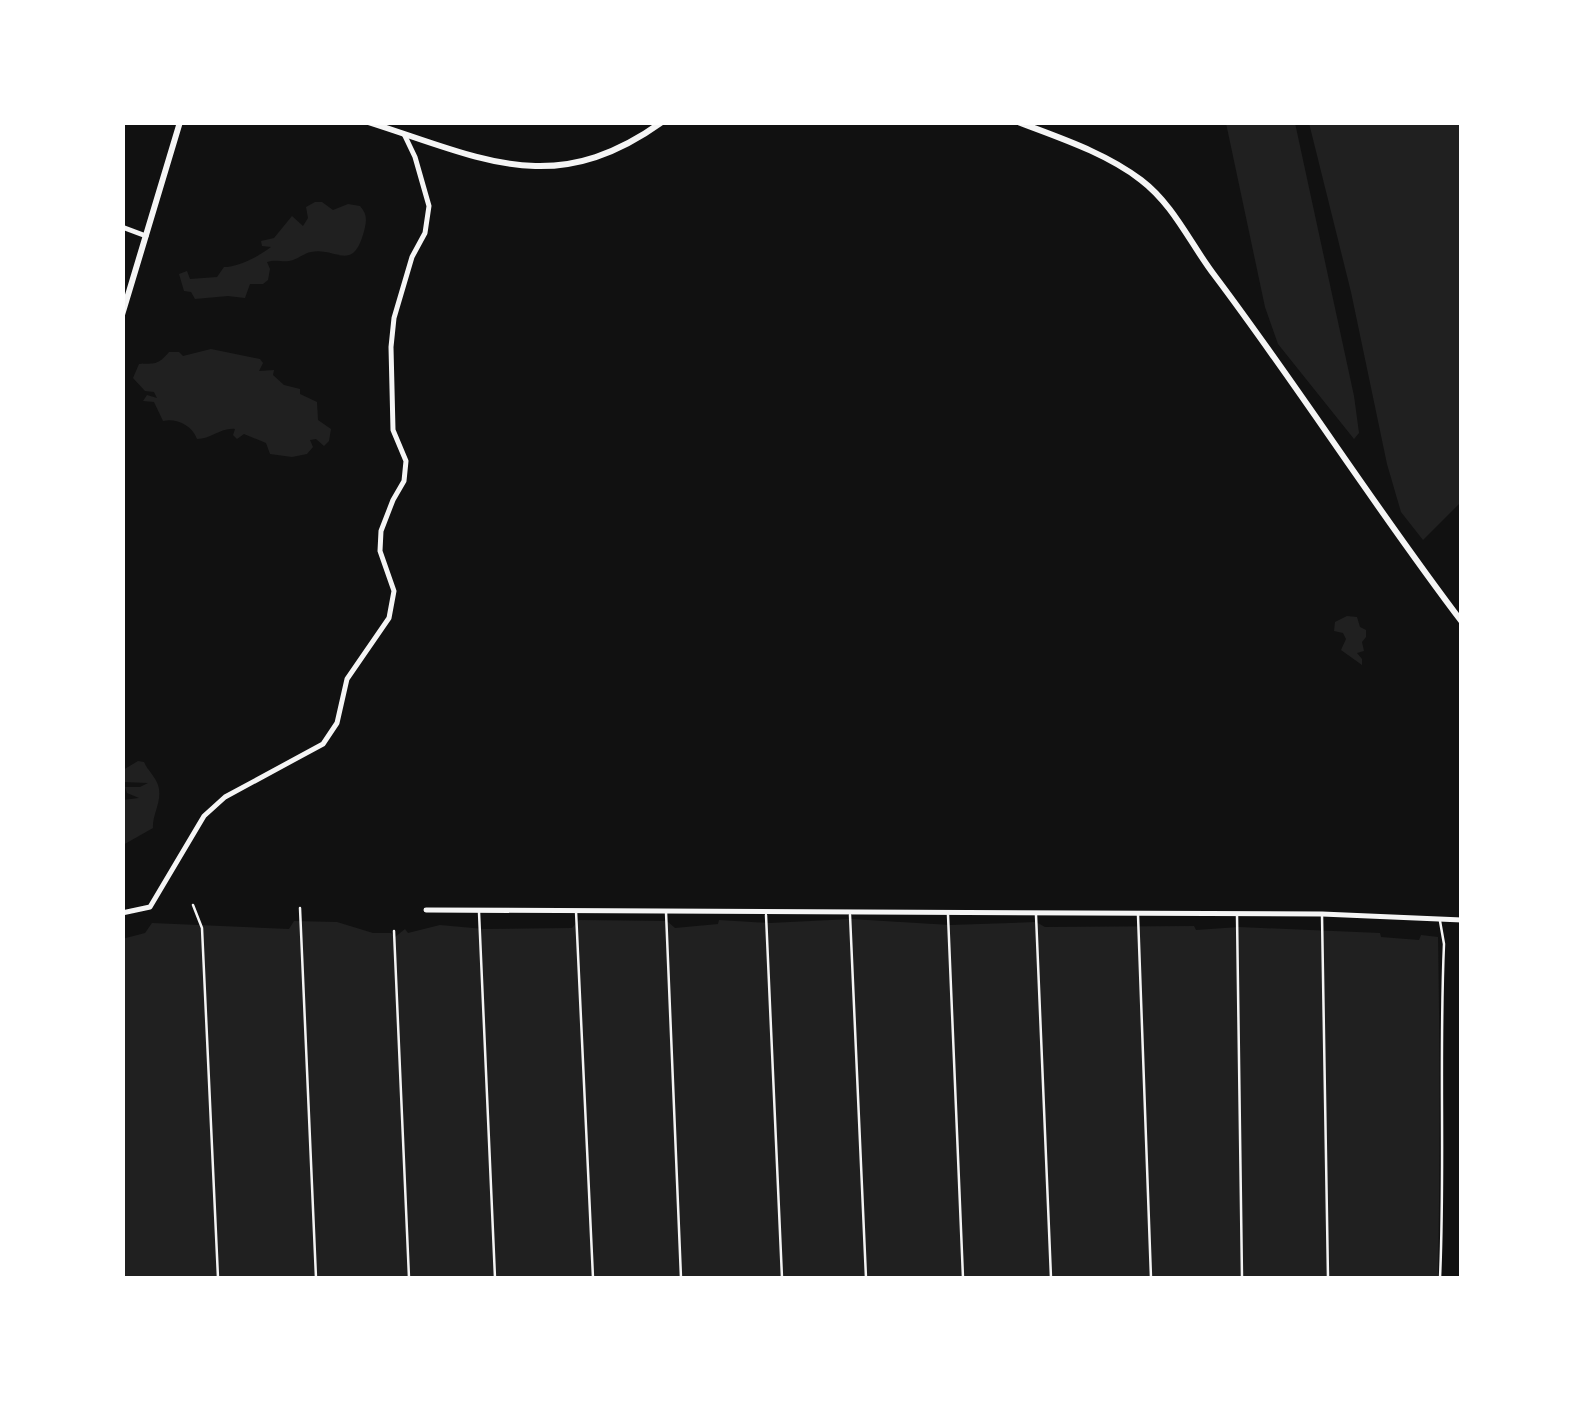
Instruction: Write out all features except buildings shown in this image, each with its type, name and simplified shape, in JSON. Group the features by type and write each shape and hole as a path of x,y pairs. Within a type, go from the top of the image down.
{"main road":[{"path":"122,315 180,122"},
{"path":"368,122 510,165 558,168 594,158 662,122"},
{"path":"1018,122 1093,152 1130,172 1156,194 1462,622"}],"street":[{"path":"122,913 150,906 204,816 224,796 323,744 336,723 346,679 390,618 394,591 380,550 381,532 404,481 406,461 393,430 390,347 394,318 412,258 425,232 429,206 416,157 404,134"},
{"path":"122,227 146,236"},
{"path":"426,910 1322,914 1462,920"}],"lane":[{"path":"193,905 202,928 218,1278"},
{"path":"300,908 316,1278"},
{"path":"576,911 593,1278"},
{"path":"766,911 782,1278"},
{"path":"850,911 866,1278"},
{"path":"478,912 495,1278"},
{"path":"666,912 681,1278"},
{"path":"948,912 963,1278"},
{"path":"1036,913 1051,1278"},
{"path":"1138,913 1151,1278"},
{"path":"1237,914 1242,1278"},
{"path":"1322,914 1328,1278"},
{"path":"1440,919 1444,944 1444,1201 1440,1278"},
{"path":"394,930 408,1278"}],"shaded area":[{"path":"1226,123 1295,123 1354,396 1359,433 1354,439 1278,344 1265,307"},
{"path":"1309,123 1461,123 1461,502 1423,540 1401,512 1387,464 1351,292"},
{"path":"315,202 333,210 348,204 362,209 365,227 361,242 350,255 320,251 292,260 267,262 268,280 250,284 245,298 195,299 191,292 184,291 179,274 187,271 190,279 217,277 224,267 255,257 271,247 262,246 261,241 274,238 292,216 303,226 308,218 306,207"},
{"path":"211,349 260,359 263,363 259,371 274,370 273,375 284,385 300,389 300,394 317,402 318,420 331,429 329,441 324,446 316,439 310,440 313,447 307,454 292,457 270,454 266,443 244,434 237,439 233,435 235,429 197,439 183,424 163,421 154,402 143,401 147,395 157,398 154,392 145,391 133,378 139,364 156,363 169,352 183,356"},
{"path":"1347,616 1357,617 1360,627 1366,630 1364,651 1357,653 1362,665 1341,650 1346,639 1343,633 1334,631 1335,622"},
{"path":"138,761 144,762 157,782 158,802 153,828 123,845 123,800 139,798 127,793 125,787 148,783 123,782 123,770"},
{"path":"851,919 950,925 1036,922 1045,927 1239,927 1380,933 1381,937 1419,940 1421,935 1438,937 1438,1278 123,1278 122,939 145,933 152,923 289,929 294,921 337,922 395,937 405,929 408,933 440,925 572,928 579,920 667,921 675,928 718,924 719,920 770,923"}]}
